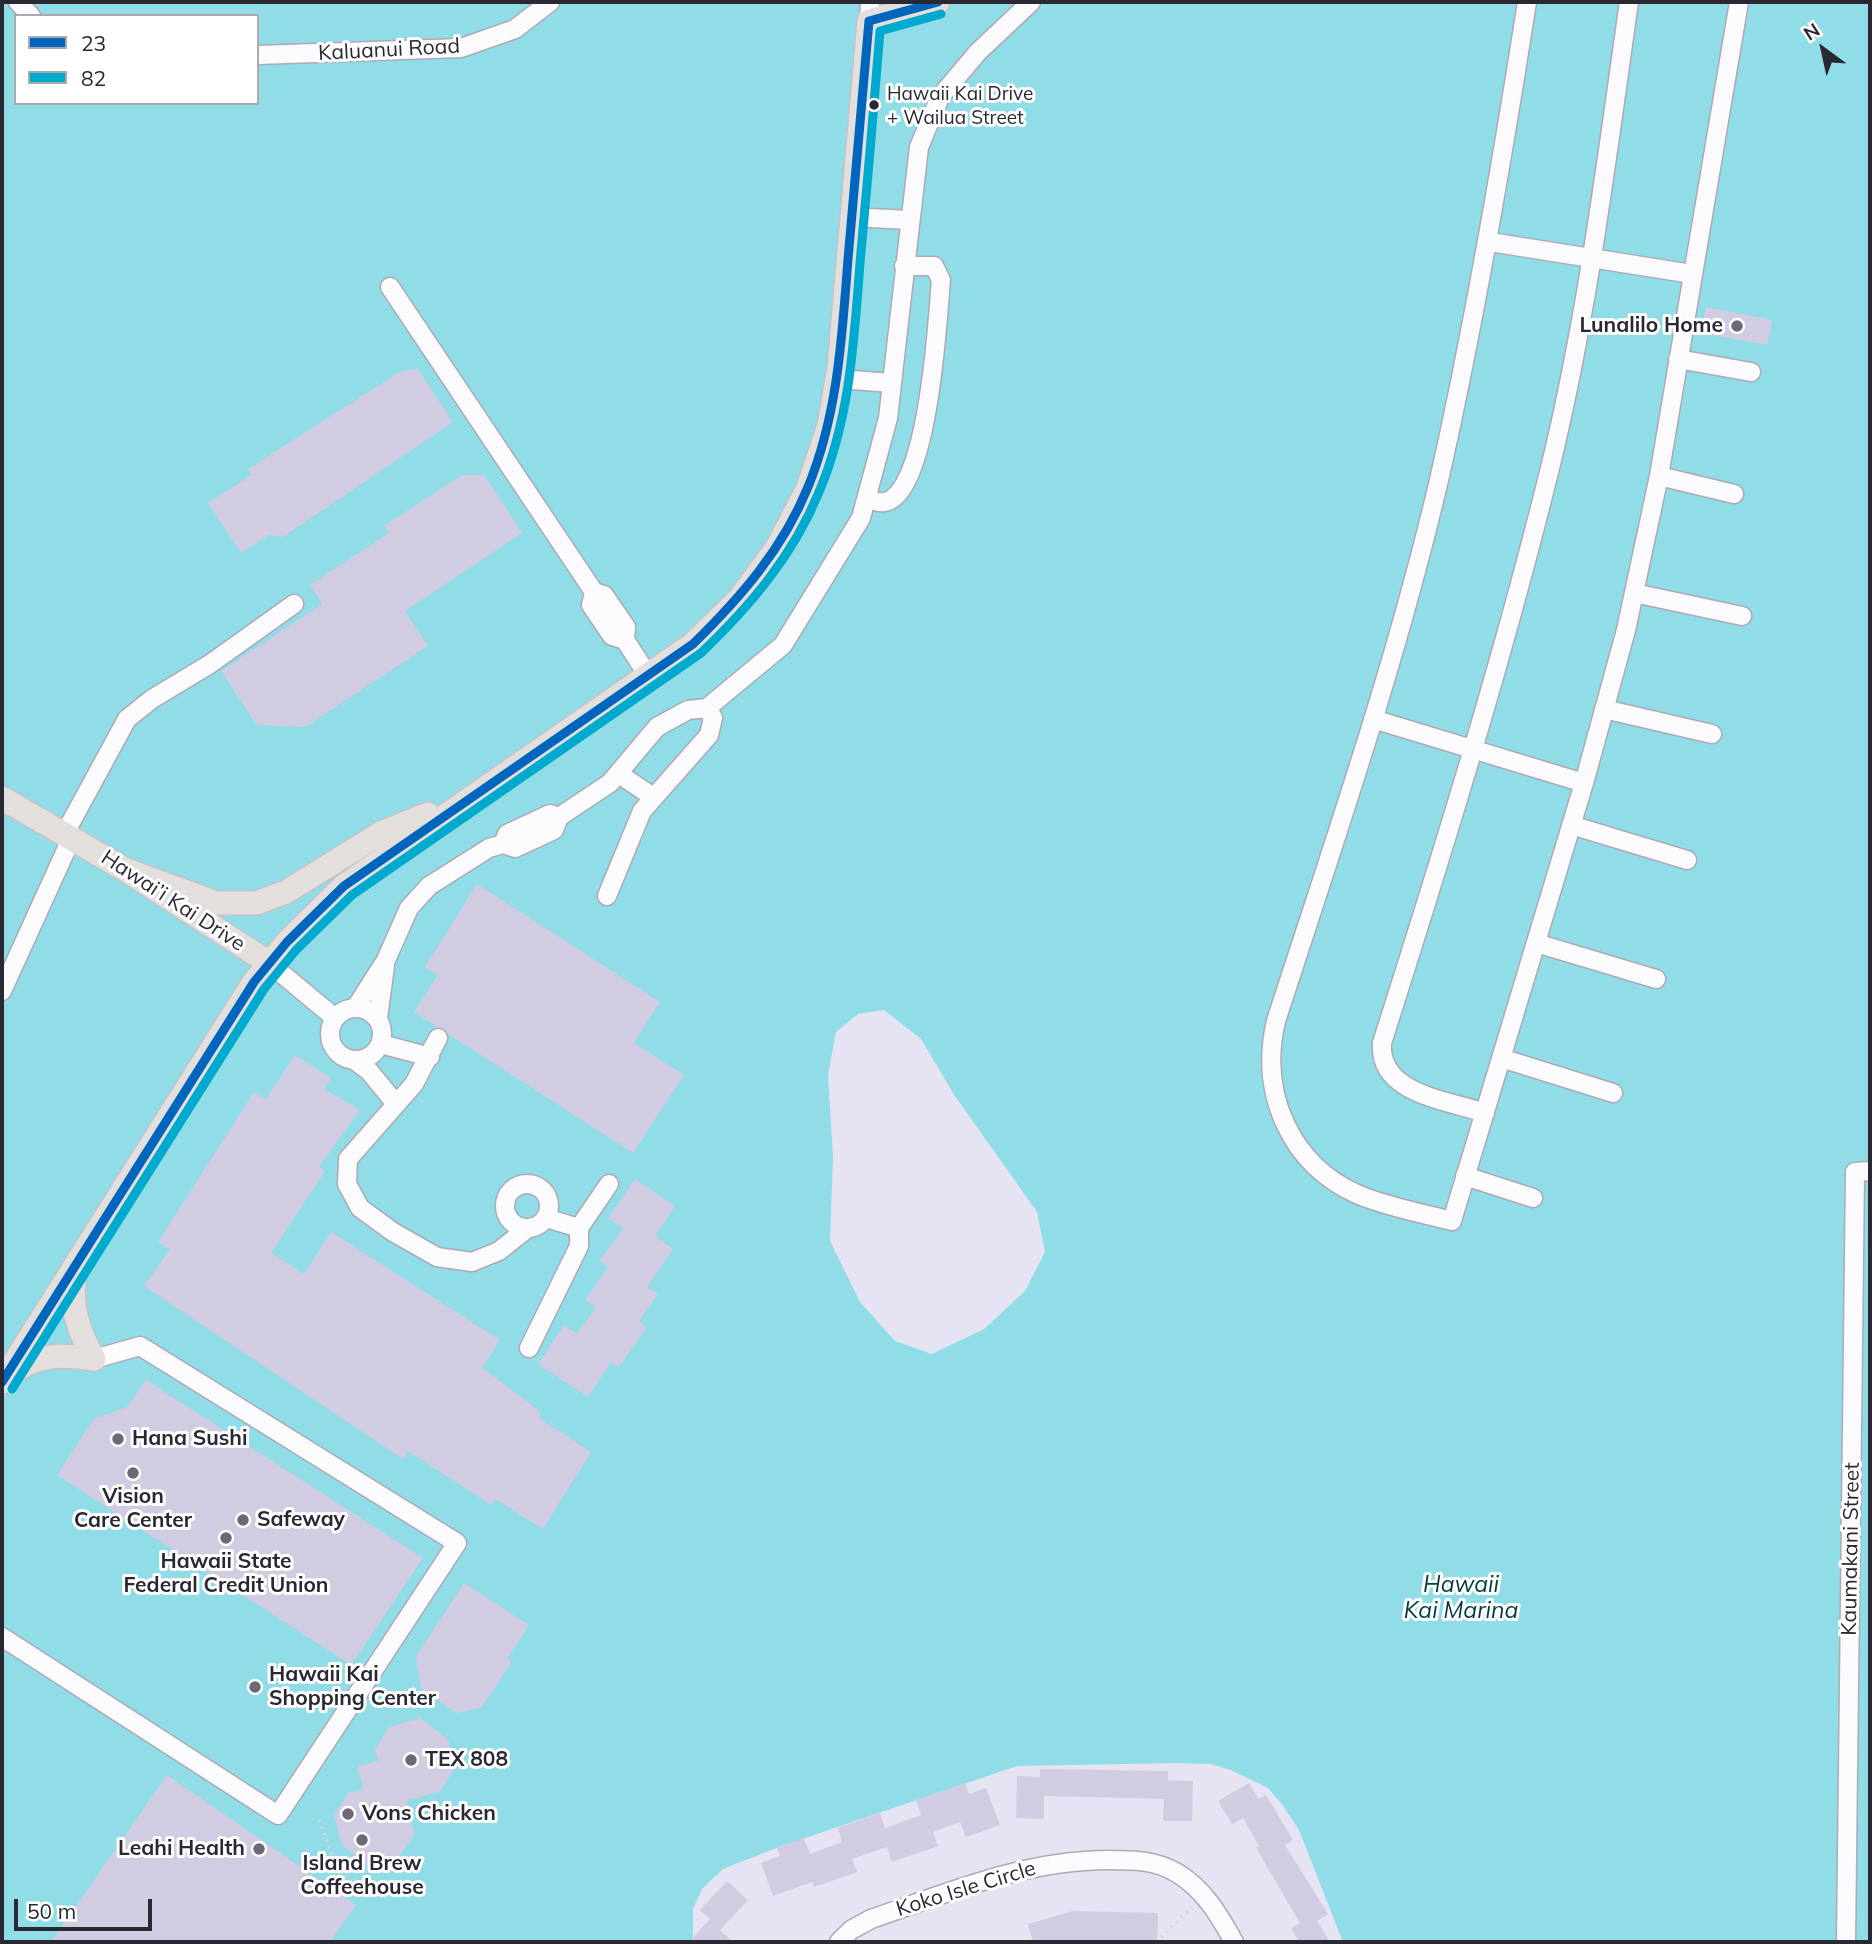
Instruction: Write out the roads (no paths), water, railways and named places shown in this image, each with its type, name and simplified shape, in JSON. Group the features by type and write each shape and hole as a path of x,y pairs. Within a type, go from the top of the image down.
{"main road":[{"path":"870,11 938,2"},
{"name":"Hawai’i Kai Drive","path":"2,798 124,869 269,963 344,886 649,677 717,622 778,546 794,518 820,457 838,379 870,11"},
{"path":"124,869 216,903 256,903 286,892 381,833 472,797"},
{"path":"3,1380 269,963"},
{"path":"78,1262 72,1302 76,1322 94,1359"},
{"path":"3,1380 27,1363 50,1355 94,1359"}],"street":[{"name":"Kaluanui Road","path":"259,55 460,48 515,29 550,2"},
{"path":"356,1007 386,960 409,908 429,886 458,865 503,844 515,848 554,830 559,817 620,774 657,727 688,710 707,708 783,645 861,518 867,497 888,418 908,220 919,148 940,97 978,52 1031,2"},
{"path":"1527,2 1490,242 1438,482 1373,719 1276,1021 1270,1058 1274,1094 1281,1117 1299,1149 1325,1175 1356,1194 1452,1221 1584,783 1634,593 1659,476 1739,2"},
{"path":"1485,1113 1397,1083 1383,1065 1382,1043 1475,750 1552,461 1592,258 1629,2"},
{"path":"852,218 908,220"},
{"path":"1490,242 1692,274"},
{"path":"867,497 880,503 887,501 894,497 910,477 932,388 941,280 934,266 904,265"},
{"path":"390,287 594,592 591,605 612,636 625,640 649,677"},
{"path":"1678,359 1751,372"},
{"path":"838,379 892,383"},
{"path":"1659,476 1734,494"},
{"path":"1634,593 1742,616"},
{"path":"2,991 68,835 127,719 152,699 210,664 294,604"},
{"path":"607,896 642,811 709,735 713,718 707,708"},
{"path":"1604,709 1712,734"},
{"path":"1373,719 1584,783"},
{"path":"620,774 653,797"},
{"path":"1571,825 1687,860"},
{"path":"1536,943 1656,979"},
{"path":"354,1060 372,1055 381,1044 383,1033 378,1018 386,960"},
{"path":"269,963 335,1018"},
{"path":"378,1018 372,1012 356,1007 348,1008 335,1018 330,1036 337,1053 354,1060 369,1071 396,1104"},
{"path":"438,1038 414,1084 348,1159 347,1184 360,1208 393,1232 437,1257 472,1262 499,1251 527,1228 546,1218 579,1228"},
{"path":"381,1044 430,1057"},
{"path":"1501,1058 1613,1093"},
{"name":"Kaumakani Street","path":"1846,1942 1855,1171 1870,1171"},
{"path":"1465,1176 1533,1198"},
{"path":"529,1348 579,1246 579,1228 609,1184"},
{"path":"527,1228 514,1224 506,1212 507,1198 517,1187 531,1185 543,1191 549,1204 546,1218"},
{"path":"2,1637 278,1815 457,1543 140,1346 94,1359"},
{"name":"Koko Isle Circle","path":"839,1942 851,1930 871,1919 1008,1872 1059,1862 1129,1860 1159,1864 1182,1876 1200,1891 1234,1942"}],"water":[{"name":"Hawaii Kai Marina","path":"2,2 1870,2 1870,1942 1343,1942 1299,1830 1268,1788 1231,1770 1210,1764 1176,1763 1017,1766 779,1847 723,1869 702,1889 693,1909 693,1942 2,1942","holes":["884,1010 921,1039 955,1096 1037,1212 1045,1252 1025,1291 984,1329 932,1354 895,1341 860,1302 830,1241 833,1156 828,1075 836,1032 858,1014"]}],"place":[{"name":"Hawaii Kai Drive + Wailua Street","path":"874,105"},
{"name":"Lunalilo Home","path":"1737,326"},
{"name":"Hana Sushi","path":"118,1439"},
{"name":"Vision Care Center","path":"133,1473"},
{"name":"Safeway","path":"243,1520"},
{"name":"Hawaii State Federal Credit Union","path":"226,1538"},
{"name":"Hawaii Kai Shopping Center","path":"255,1687"},
{"name":"TEX 808","path":"411,1760"},
{"name":"Vons Chicken","path":"348,1814"},
{"name":"Island Brew Coffeehouse","path":"362,1840"},
{"name":"Leahi Health","path":"259,1849"}]}
